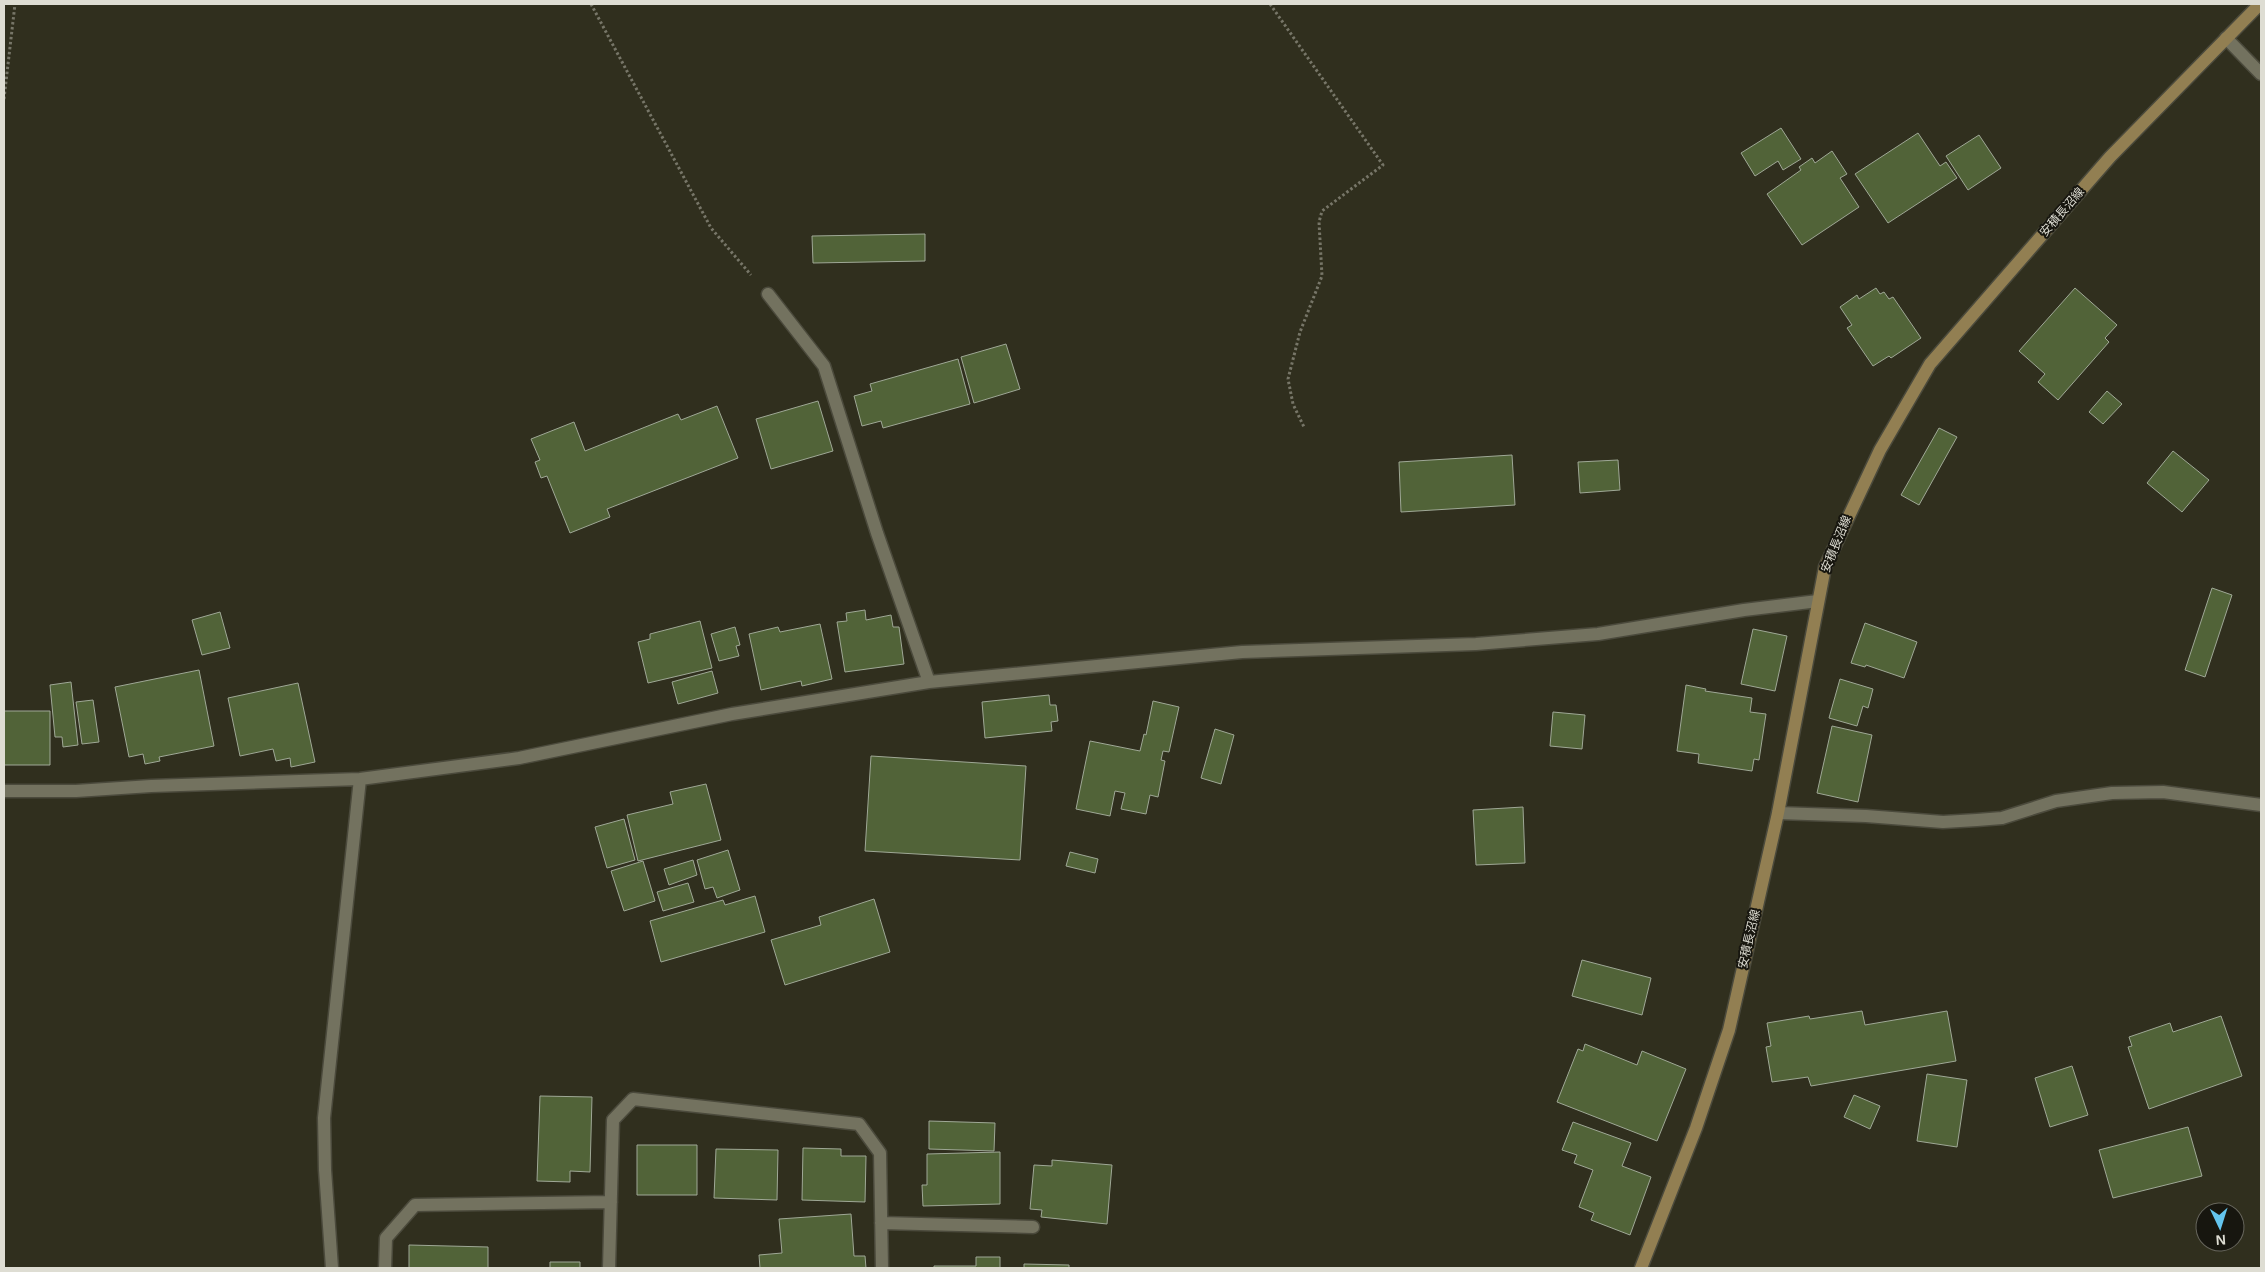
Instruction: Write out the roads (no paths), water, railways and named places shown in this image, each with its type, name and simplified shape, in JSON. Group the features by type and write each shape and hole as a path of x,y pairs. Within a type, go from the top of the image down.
{"main road":[{"name":"安積長沼線","path":"1641,1268 1696,1128 1728,1030 1778,813 1825,567 1850,511 1880,450 1930,364 2110,157 2260,4"}],"street":[{"path":"2226,38 2261,74"},
{"path":"768,294 824,366 889,568 929,682"},
{"path":"4,791 360,780 519,758 732,714 929,682 1242,652 1476,644 1598,634 1744,610 1818,601"},
{"path":"332,1268 325,1170 324,1118 360,780"},
{"path":"1778,813 1866,816 1943,822 2002,818 2056,801 2112,793 2163,792 2261,805"},
{"path":"609,1268 613,1120 633,1099 859,1124 880,1153 882,1268"},
{"path":"385,1268 386,1238 415,1205 612,1202"},
{"path":"881,1223 1033,1228"}]}
